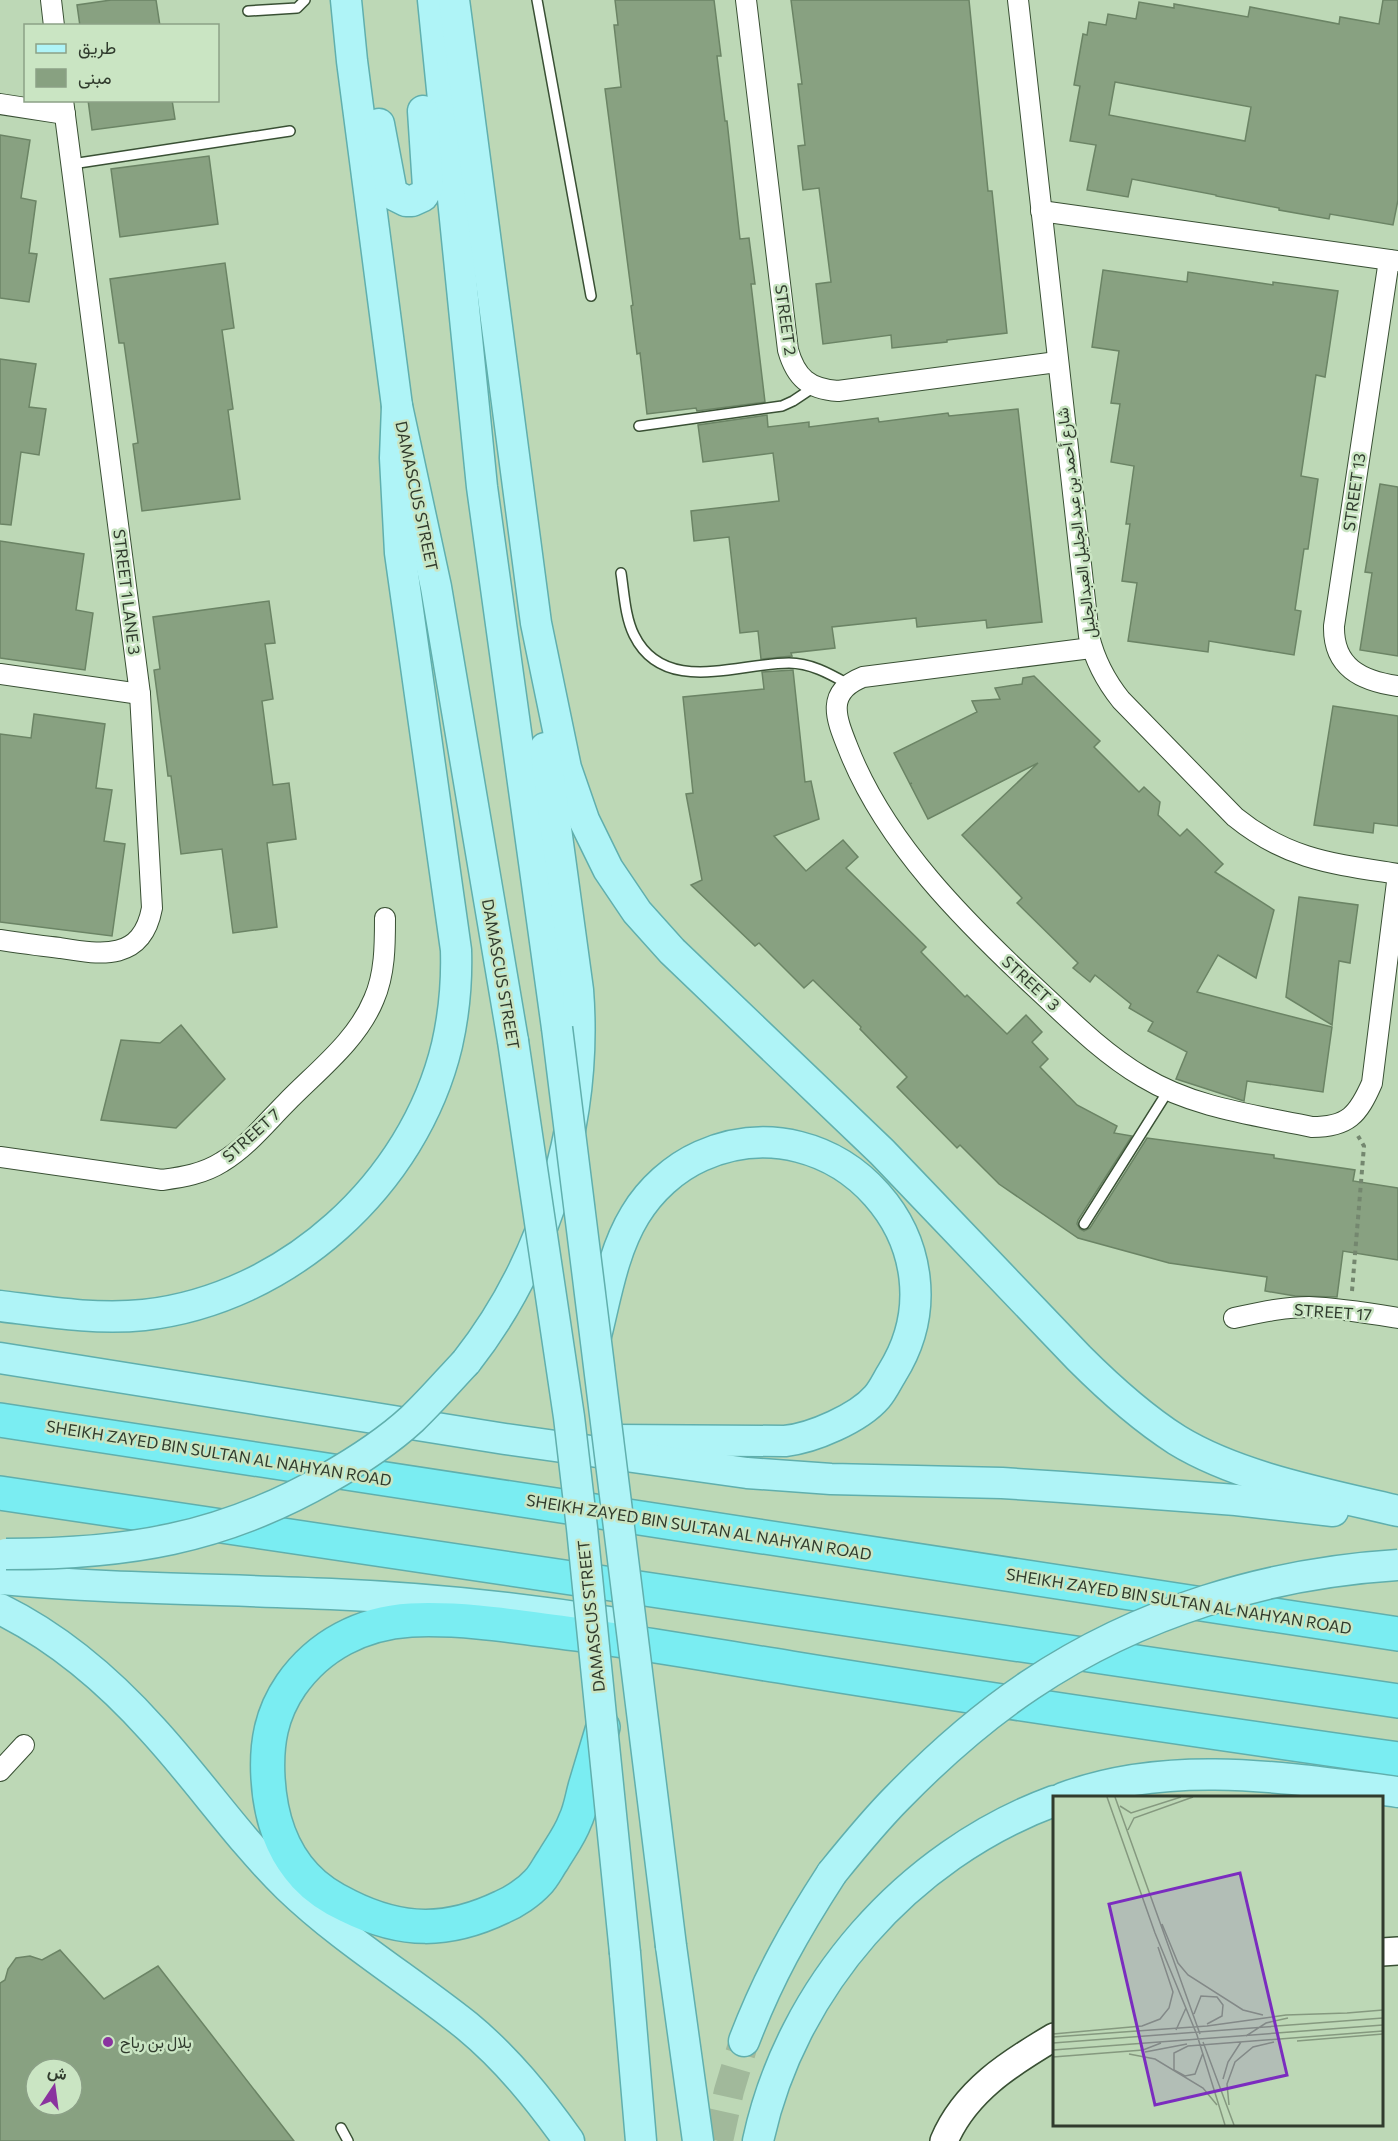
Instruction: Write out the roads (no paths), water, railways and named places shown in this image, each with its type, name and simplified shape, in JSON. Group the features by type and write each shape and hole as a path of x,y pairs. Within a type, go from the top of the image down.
{"highway":[{"name":"SHEIKH ZAYED BIN SULTAN AL NAHYAN ROAD","path":"0,1419 1398,1634"},
{"path":"0,1493 1398,1701"},
{"path":"603,1727 576,1821 537,1883 510,1903 480,1918 429,1928 398,1924 368,1916 334,1899 305,1877 277,1832 270,1804 267,1743 275,1713 289,1688 307,1664 331,1645 350,1634 376,1625 411,1620 465,1622 589,1635 955,1694 1398,1760"}],"main road":[{"name":"DAMASCUS STREET","path":"346,0 397,406 436,587 513,1041 569,1417 603,1727 641,2141"},
{"path":"352,61 364,80 375,107 391,188 399,199 418,200 427,192 429,180 413,0"},
{"path":"433,0 482,487 557,1028 698,2141"},
{"path":"454,0 536,623 566,768 584,820 614,878 637,912 672,951 882,1152 1079,1358 1110,1389 1140,1414 1179,1441 1264,1477 1398,1511"},
{"path":"0,1306 57,1314 116,1317 173,1310 228,1293 275,1271 323,1238 347,1217 390,1168 424,1110 447,1046 455,990 456,950 404,582 395,458 397,406"},
{"path":"2,1562 147,1545 193,1535 272,1508 345,1468 412,1419 466,1362 504,1308 530,1254 552,1199 568,1141 578,1082 580,1023 578,990 541,717 536,623"},
{"path":"505,1438 798,1440 834,1427 878,1396 903,1354 915,1307 916,1289 910,1254 900,1228 875,1192 859,1178 821,1154 796,1145 758,1141 715,1150 695,1158 661,1183 646,1198 625,1235 616,1259 596,1336"},
{"path":"0,1358 505,1438 747,1473 831,1479 1052,1486 1236,1500 1398,1520"},
{"path":"2,1562 74,1586 333,1594 459,1603 584,1618 709,1638 810,1659 955,1694"},
{"path":"744,2041 760,1998 782,1953 832,1873 896,1799 963,1736 1030,1685 1088,1651 1149,1621 1189,1606 1234,1592 1315,1574 1398,1565"},
{"path":"0,1609 48,1635 103,1679 154,1730 237,1833 289,1887 344,1934 461,2022 490,2047 547,2109 569,2141"},
{"path":"1067,1796 1122,1781 1183,1774 1236,1774 1398,1792"},
{"path":"758,2141 771,2093 795,2036 818,1994 861,1937 903,1892 945,1859 994,1827 1053,1801"}],"street":[{"path":"51,0 54,24"},
{"name":"STREET 2","path":"746,0 788,350 793,366 805,381 814,387"},
{"name":"شارع أحمد بن عبد الجليل العبدالجليل","path":"1018,0 1057,362 1092,648 1106,682 1235,818 1253,832 1280,848 1313,859 1398,874"},
{"path":"0,104 64,107"},
{"name":"STREET 1 LANE 3","path":"0,940 96,954 114,952 138,940 146,930 152,908 140,694 64,107"},
{"name":"STREET 13","path":"1041,211 1393,261 1334,626 1334,641 1338,654 1356,673 1383,684 1398,686"},
{"path":"814,387 838,391 1057,362"},
{"path":"848,684 863,677 875,675 1092,648"},
{"path":"0,674 140,694"},
{"name":"STREET 3","path":"848,684 839,695 837,703 836,712 842,732 866,787 911,857 1002,957 1089,1039 1168,1091 1217,1107 1312,1128 1329,1127 1348,1119 1359,1109 1372,1083 1375,1069 1398,874"},
{"name":"STREET 7","path":"0,1157 162,1180 184,1177 220,1163 246,1143 356,1032 374,1001 379,986 384,952 385,918"},
{"name":"STREET 17","path":"1234,1318 1296,1308 1350,1310 1398,1318"},
{"path":"0,1771 24,1745"},
{"path":"1383,1952 1398,1951"},
{"path":"944,2141 958,2115 989,2080 1007,2065 1053,2038"}],"lane":[{"path":"248,12 297,8 305,0"},
{"path":"537,0 591,296"},
{"path":"72,164 290,131"},
{"path":"639,426 782,406 814,387"},
{"path":"621,573 633,634 642,648 667,667 683,672 699,673 790,663 814,667 848,684"},
{"path":"1084,1224 1168,1091"},
{"path":"341,2128 348,2141"}],"tunnel":[{"path":"718,2141 729,2091 744,2041"}],"place":[{"name":"بلال بن رباح","path":"108,2042"}]}
